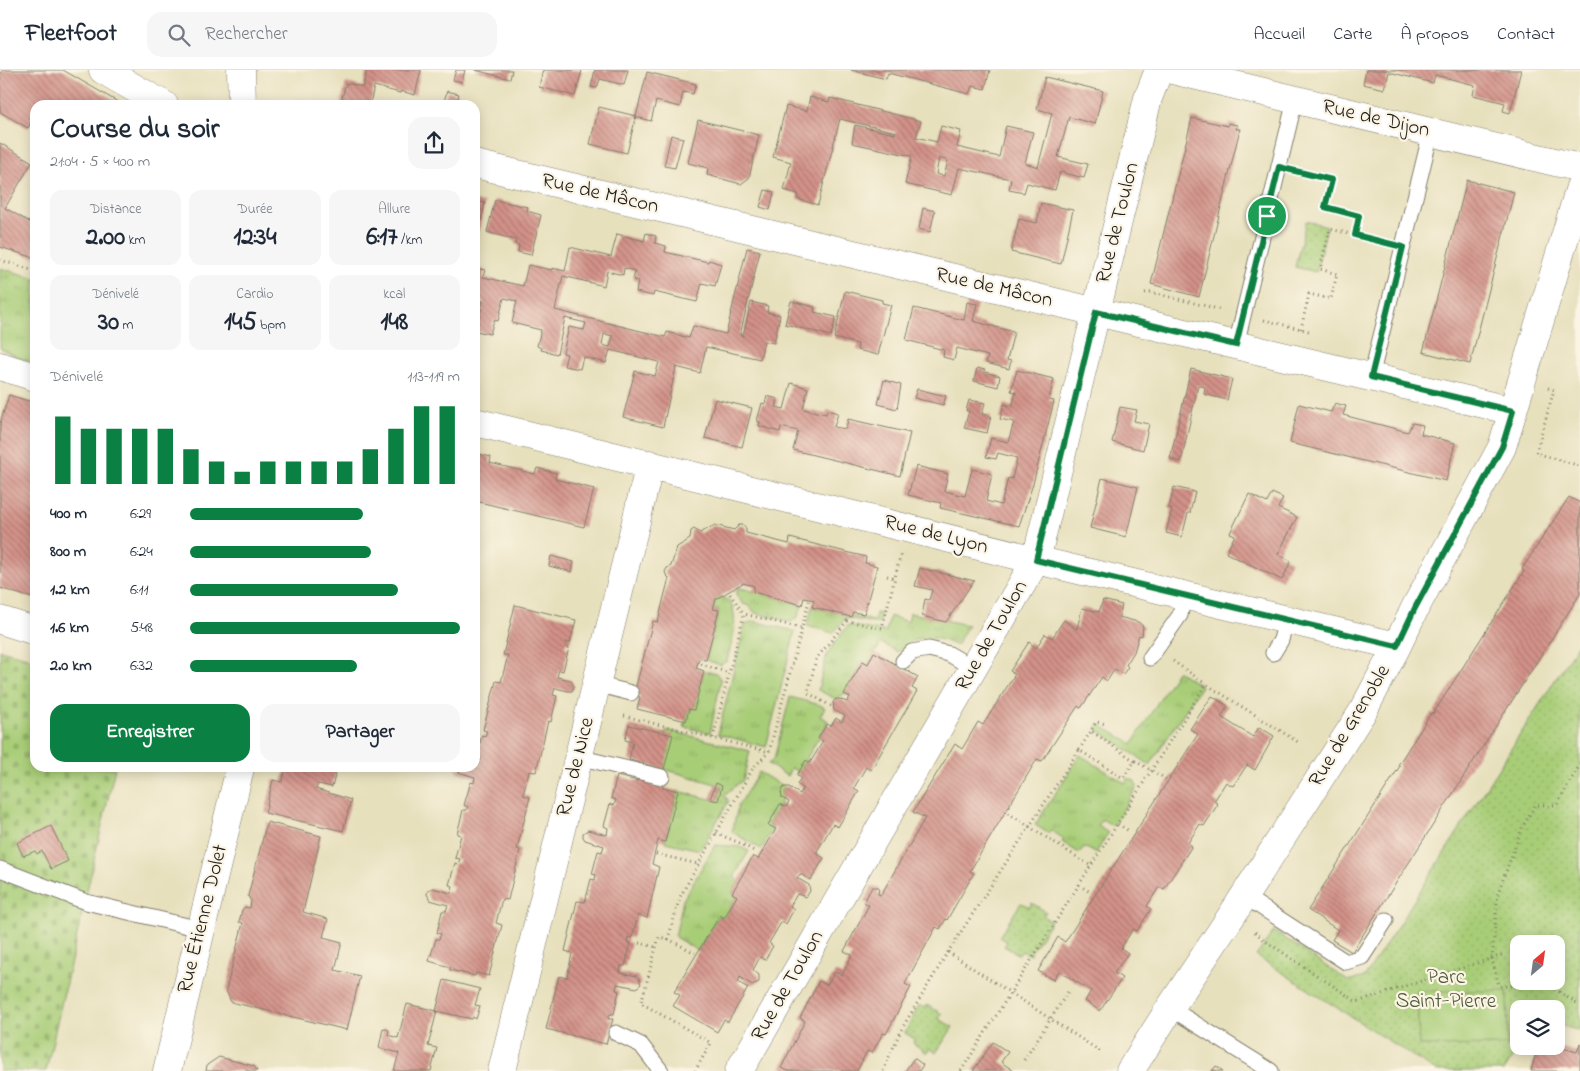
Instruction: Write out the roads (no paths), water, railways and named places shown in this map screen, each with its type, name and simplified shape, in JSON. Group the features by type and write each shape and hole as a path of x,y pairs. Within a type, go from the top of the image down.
{"street":[{"path":"103,70 155,100"},
{"path":"241,70 242,100"},
{"name":"Rue de Toulon","path":"739,1071 1036,560 1148,98 1159,70"},
{"name":"Rue de Dijon","path":"1172,70 1580,168"},
{"name":"Rue de Mâcon","path":"480,165 1513,411"},
{"name":"Rue de Grenoble","path":"1130,1071 1363,711 1415,608 1502,447 1580,187"},
{"path":"0,366 30,375"},
{"name":"Rue de Lyon","path":"480,423 1036,560 1397,646"},
{"name":"Rue de Nice","path":"502,1071 650,464"},
{"path":"0,620 30,629"},
{"name":"Rue Étienne Dolet","path":"167,1071 239,772"}],"lane":[{"path":"1236,345 1295,100"},
{"path":"1371,377 1432,132"},
{"path":"1150,658 1180,615 1184,595"},
{"path":"1273,653 1281,640 1286,619"},
{"path":"903,661 912,652 930,649 949,654 973,668"},
{"path":"596,684 631,694"},
{"path":"578,757 662,777"},
{"path":"0,869 86,902 200,929"},
{"path":"1244,896 1346,962 1362,957 1386,920"},
{"path":"1170,1008 1270,1071"},
{"path":"616,1033 641,1045 661,1071"}],"park label":[{"name":"Parc Saint-Pierre","path":"1446,990"}]}
